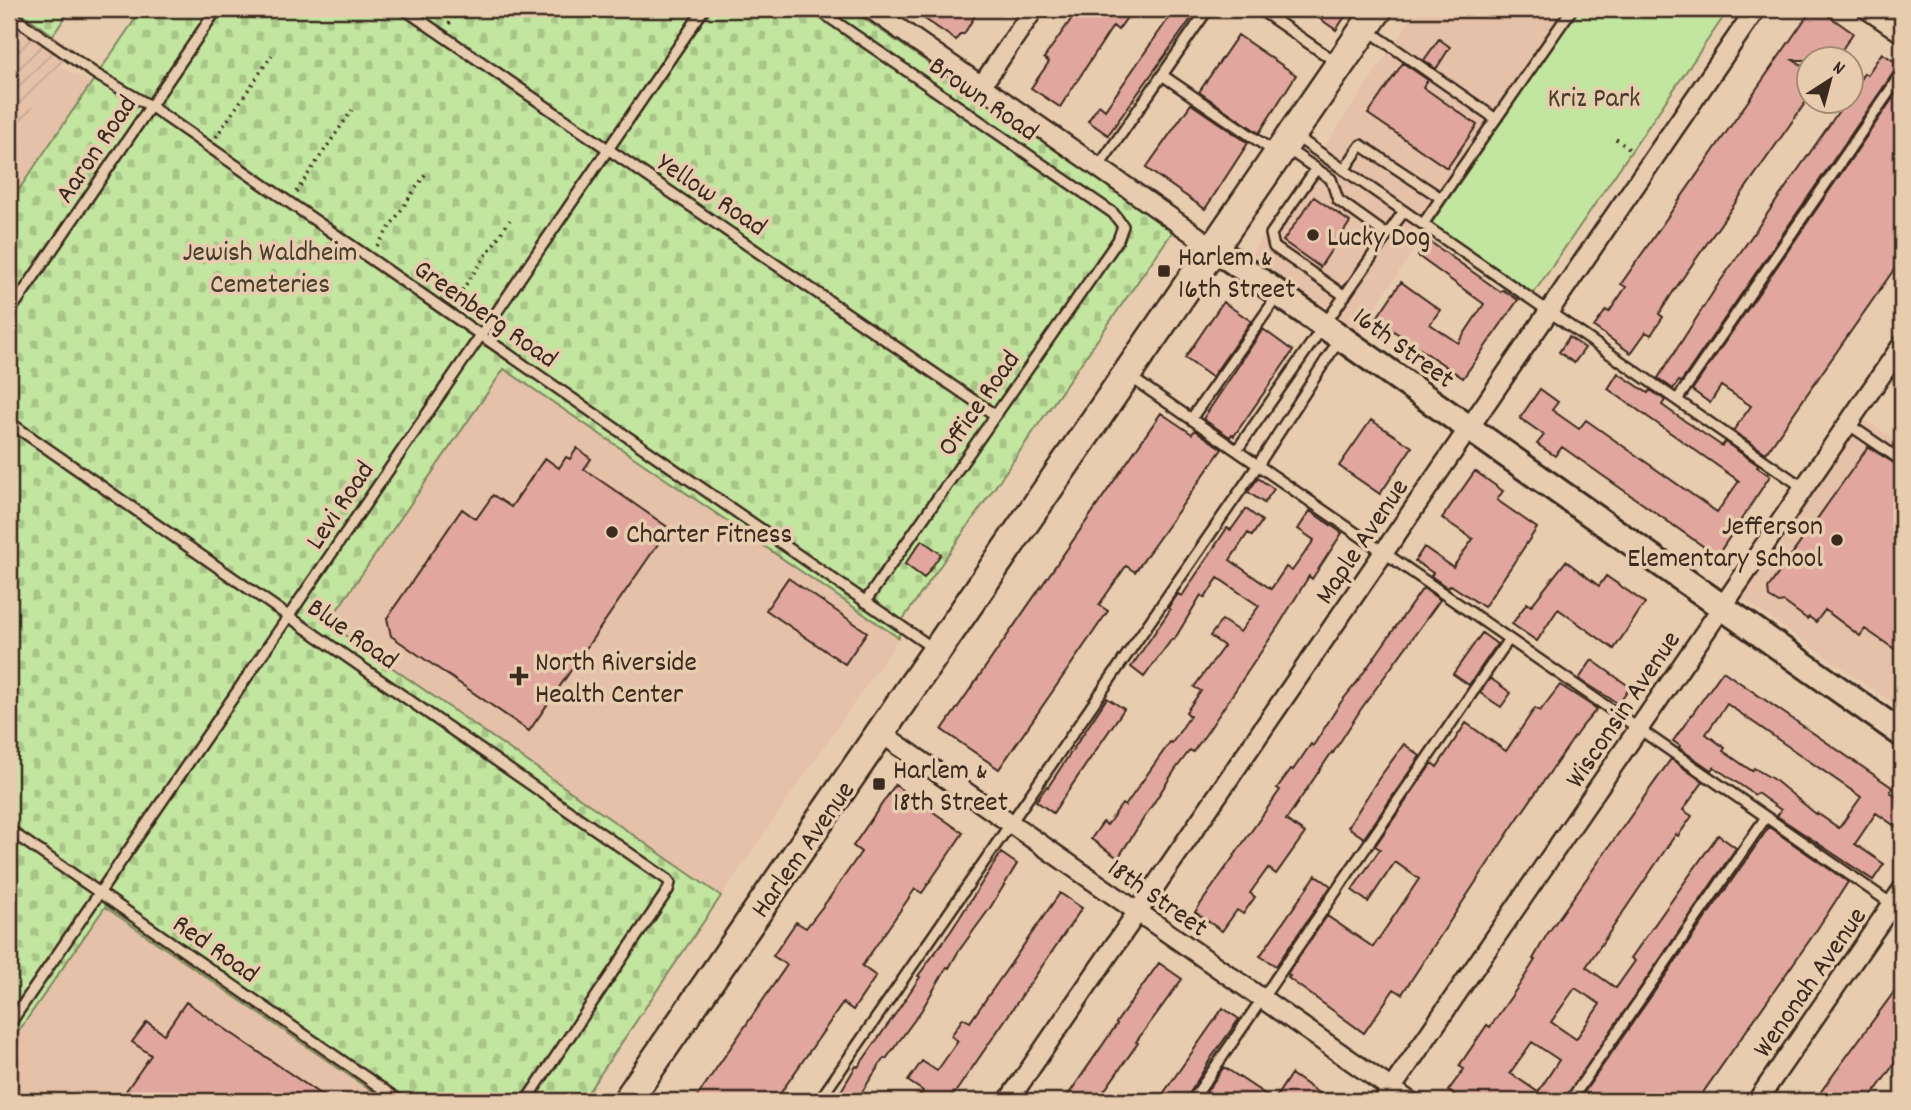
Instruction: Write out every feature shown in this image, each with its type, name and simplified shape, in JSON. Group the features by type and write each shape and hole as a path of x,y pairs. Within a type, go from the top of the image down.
{"main road":[{"name":"Harlem Avenue","path":"627,1101 1372,19"}],"street":[{"name":"16th Street","path":"871,9 1280,293 1468,429 1902,734"},
{"path":"982,85 1034,9"},
{"name":"Maple Avenue","path":"1008,1101 1756,9"},
{"path":"1867,9 1902,33"},
{"name":"Wisconsin Avenue","path":"1387,1095 1902,345"},
{"name":"18th Street","path":"881,733 1262,999 1387,1095 1409,1101"},
{"name":"Wenonah Avenue","path":"1757,1101 1899,901"}],"lane":[{"name":"Aaron Road","path":"9,313 217,9"},
{"name":"Yellow Road","path":"404,9 995,415"},
{"name":"Levi Road","path":"9,1025 704,9"},
{"name":"Brown Road","path":"817,9 1113,213 1123,226"},
{"path":"1099,166 1208,9"},
{"path":"1259,9 1340,65"},
{"path":"1423,224 1572,9"},
{"name":"Greenberg Road","path":"9,14 97,75 150,106 937,651"},
{"path":"1372,19 1496,119"},
{"path":"1677,400 1902,73"},
{"path":"1162,75 1285,145 1344,170 1804,488"},
{"path":"1285,145 1331,179 1338,200 1387,235"},
{"path":"1344,170 1361,145 1441,198"},
{"path":"1316,169 1271,234 1274,247 1345,296"},
{"path":"819,1101 1258,465 1333,331 1345,296 1404,211"},
{"name":"Office Road","path":"865,602 1118,240 1123,226"},
{"path":"1191,419 1280,293"},
{"path":"1237,450 1333,331"},
{"path":"1127,375 1766,817 1899,901"},
{"name":"Blue Road","path":"9,422 290,615 670,883 668,891 526,1101"},
{"path":"1848,424 1902,461"},
{"path":"1192,1101 1509,639"},
{"path":"1570,1101 1766,817"},
{"name":"Red Road","path":"9,830 400,1101"}],"path":[{"path":"442,34 459,9"},
{"path":"209,147 272,55"},
{"path":"288,203 352,110"},
{"path":"1616,139 1629,149"},
{"path":"369,258 426,173"},
{"path":"448,312 510,220"}],"shaded area":[{"path":"9,9 16,9 73,48 9,142"},
{"path":"1418,9 1577,9 1358,333 1251,254"},
{"path":"61,66 91,84 9,204 9,142"},
{"path":"504,369 899,638 721,896 327,624"},
{"name":"Jefferson Elementary School","path":"1858,415 1902,445 1902,710 1734,593"},
{"path":"104,907 386,1101 9,1101 9,1045"}],"green space":[{"path":"16,9 71,9 53,35"},
{"name":"Jewish Waldheim Cemeteries","path":"142,9 850,9 1173,231 899,625 899,638 504,369 328,623 721,896 582,1101 386,1101 105,907 9,1045 9,204"},
{"name":"Kriz Park","path":"1579,9 1729,9 1531,297 1429,227"}],"building":[{"path":"910,9 979,9 964,34 960,34 956,40"},
{"path":"1085,9 1133,9 1118,30 1113,26 1060,107 1031,88 1049,62 1044,58 1077,11 1081,14"},
{"path":"1175,9 1198,9 1108,135 1088,121 1099,105 1105,110"},
{"path":"1306,9 1350,9 1336,30"},
{"path":"1812,9 1819,9 1853,33 1844,46 1796,46 1796,60 1793,60 1796,62 1796,116 1673,292 1659,314 1663,317 1651,335 1646,332 1631,353 1594,327 1606,310 1609,312 1626,287 1621,284"},
{"path":"1238,35 1296,75 1259,133 1199,92"},
{"path":"1439,39 1450,47 1436,69 1424,60"},
{"path":"1882,53 1901,66 1896,69 1866,113 1866,74"},
{"path":"1403,63 1428,80 1423,87 1477,125 1447,168 1368,114"},
{"path":"1902,85 1902,258 1766,453 1733,431 1751,406 1721,386 1710,403 1692,390"},
{"path":"1191,104 1248,143 1205,209 1146,168"},
{"path":"1835,116 1864,116 1681,382 1673,389 1658,378 1719,283"},
{"name":"Lucky Dog","path":"1314,197 1350,222 1320,267 1283,241"},
{"path":"1429,241 1501,292 1503,290 1518,300 1463,378 1376,319 1401,282 1440,310 1430,324 1458,343 1484,304 1418,256"},
{"path":"1223,302 1251,321 1212,377 1185,358"},
{"path":"1263,329 1293,351 1234,436 1232,434 1230,437 1203,419"},
{"path":"1569,337 1585,348 1574,363 1559,352"},
{"path":"1618,373 1648,393 1650,390 1665,400 1662,405 1722,446 1725,442 1770,476 1717,556 1562,447 1555,456 1537,444 1544,435 1520,418 1540,389 1558,402 1552,410 1579,429 1586,420 1717,512 1739,481 1608,389"},
{"path":"1161,413 1192,434 1195,430 1222,449 1135,572 1126,566 1099,605 1108,611 999,769 942,730"},
{"path":"1371,420 1412,447 1380,494 1339,466"},
{"path":"1868,447 1902,468 1902,654 1865,629 1860,636 1825,610 1816,622 1809,617 1807,619 1784,602 1779,603 1769,597 1768,588"},
{"path":"577,448 591,459 584,469 669,528 529,731 391,636 387,618 462,509 476,519 493,495 511,507 545,458 559,468 566,457 570,459"},
{"path":"1475,471 1503,491 1497,500 1537,528 1484,607 1451,585 1448,588 1431,576 1433,573 1415,561 1424,547 1453,567 1473,539 1442,518"},
{"path":"1258,478 1274,489 1264,503 1248,492"},
{"path":"1246,509 1262,521 1252,536 1248,533 1230,560 1271,589 1286,567 1292,571 1314,540 1298,529 1310,511 1342,533 1312,579 1309,576 1206,734 1175,770 1118,858 1091,839 1103,822 1107,825 1122,804 1125,806 1190,716 1186,712 1201,691 1194,687 1224,646 1210,636 1222,620 1240,632 1259,606 1218,578 1205,598 1201,595 1174,640 1172,639 1144,677 1131,667 1178,594 1182,596 1227,528 1231,530"},
{"path":"922,540 941,554 924,578 905,564"},
{"path":"1566,561 1599,586 1606,576 1645,603 1614,649 1558,609 1537,641 1512,624 1527,603 1531,606"},
{"path":"788,578 867,632 845,664 766,610"},
{"path":"1423,588 1440,600 1361,709 1286,820 1305,833 1276,874 1268,868 1250,893 1255,897 1243,914 1237,910 1222,931 1195,912 1280,790 1277,788 1311,744 1313,746 1341,702"},
{"path":"1482,633 1497,644 1469,685 1453,674"},
{"path":"1592,660 1630,687 1619,704 1579,679"},
{"path":"1723,671 1893,788 1890,792 1902,800 1902,831 1876,813 1855,844 1884,864 1873,880 1777,816 1781,810 1757,793 1755,795 1714,767 1711,770 1673,741","holes":["1727,704 1861,797 1839,828 1816,814 1776,781 1754,768 1752,771 1723,751 1725,748 1706,734"]},
{"path":"1490,678 1511,693 1501,707 1480,693"},
{"path":"1560,685 1597,709 1514,824 1402,994 1394,989 1364,1033 1288,978 1290,976 1287,974 1327,916 1373,947 1419,879 1395,862 1368,902 1352,890 1380,849 1375,846 1432,763 1437,767 1466,723 1506,751 1535,708 1540,711"},
{"path":"1107,698 1124,709 1053,813 1036,801"},
{"path":"1404,744 1420,756 1364,838 1348,827"},
{"path":"1671,759 1703,782 1683,810 1692,816 1678,836 1676,834 1586,967 1616,988 1635,961 1631,958 1718,835 1736,848 1563,1101 1464,1101 1448,1091 1464,1069 1459,1066 1520,984 1546,936","holes":["1575,988 1600,1004 1576,1039 1551,1022","1532,1042 1559,1060 1538,1092 1510,1073"]},
{"path":"895,785 963,833 922,893 915,889 862,966 876,976 853,1010 843,1003 775,1101 694,1101 787,965 773,956 796,922 806,928 830,897 861,852 853,846"},
{"path":"1769,827 1848,882 1814,934 1697,1101 1578,1101"},
{"path":"1001,853 1017,864 990,908 856,1101 835,1101 856,1066 858,1067 896,1013"},
{"path":"1316,875 1331,886 1276,966 1260,956"},
{"path":"1060,893 1082,908 959,1087 949,1101 916,1101 923,1091 908,1081 922,1061 937,1071 958,1041 951,1036 963,1018 970,1022"},
{"path":"1159,963 1182,979 1136,1042 1138,1043 1097,1101 1064,1101 1116,1023"},
{"path":"1902,981 1902,1068 1895,1063 1868,1101 1814,1101"},
{"path":"186,1002 330,1101 119,1101 151,1055 132,1042 147,1022 164,1034"},
{"path":"1223,1008 1239,1019 1185,1101 1158,1101"},
{"path":"1224,1067 1274,1100 1291,1074 1330,1101 1200,1101"}],"place":[{"name":"Lucky Dog","path":"1313,235"},
{"name":"Harlem & 16th Street","path":"1164,271"},
{"name":"Charter Fitness","path":"612,532"},
{"name":"Jefferson Elementary School","path":"1837,540"},
{"name":"North Riverside Health Center","path":"519,676"},
{"name":"Harlem & 18th Street","path":"879,784"}]}
